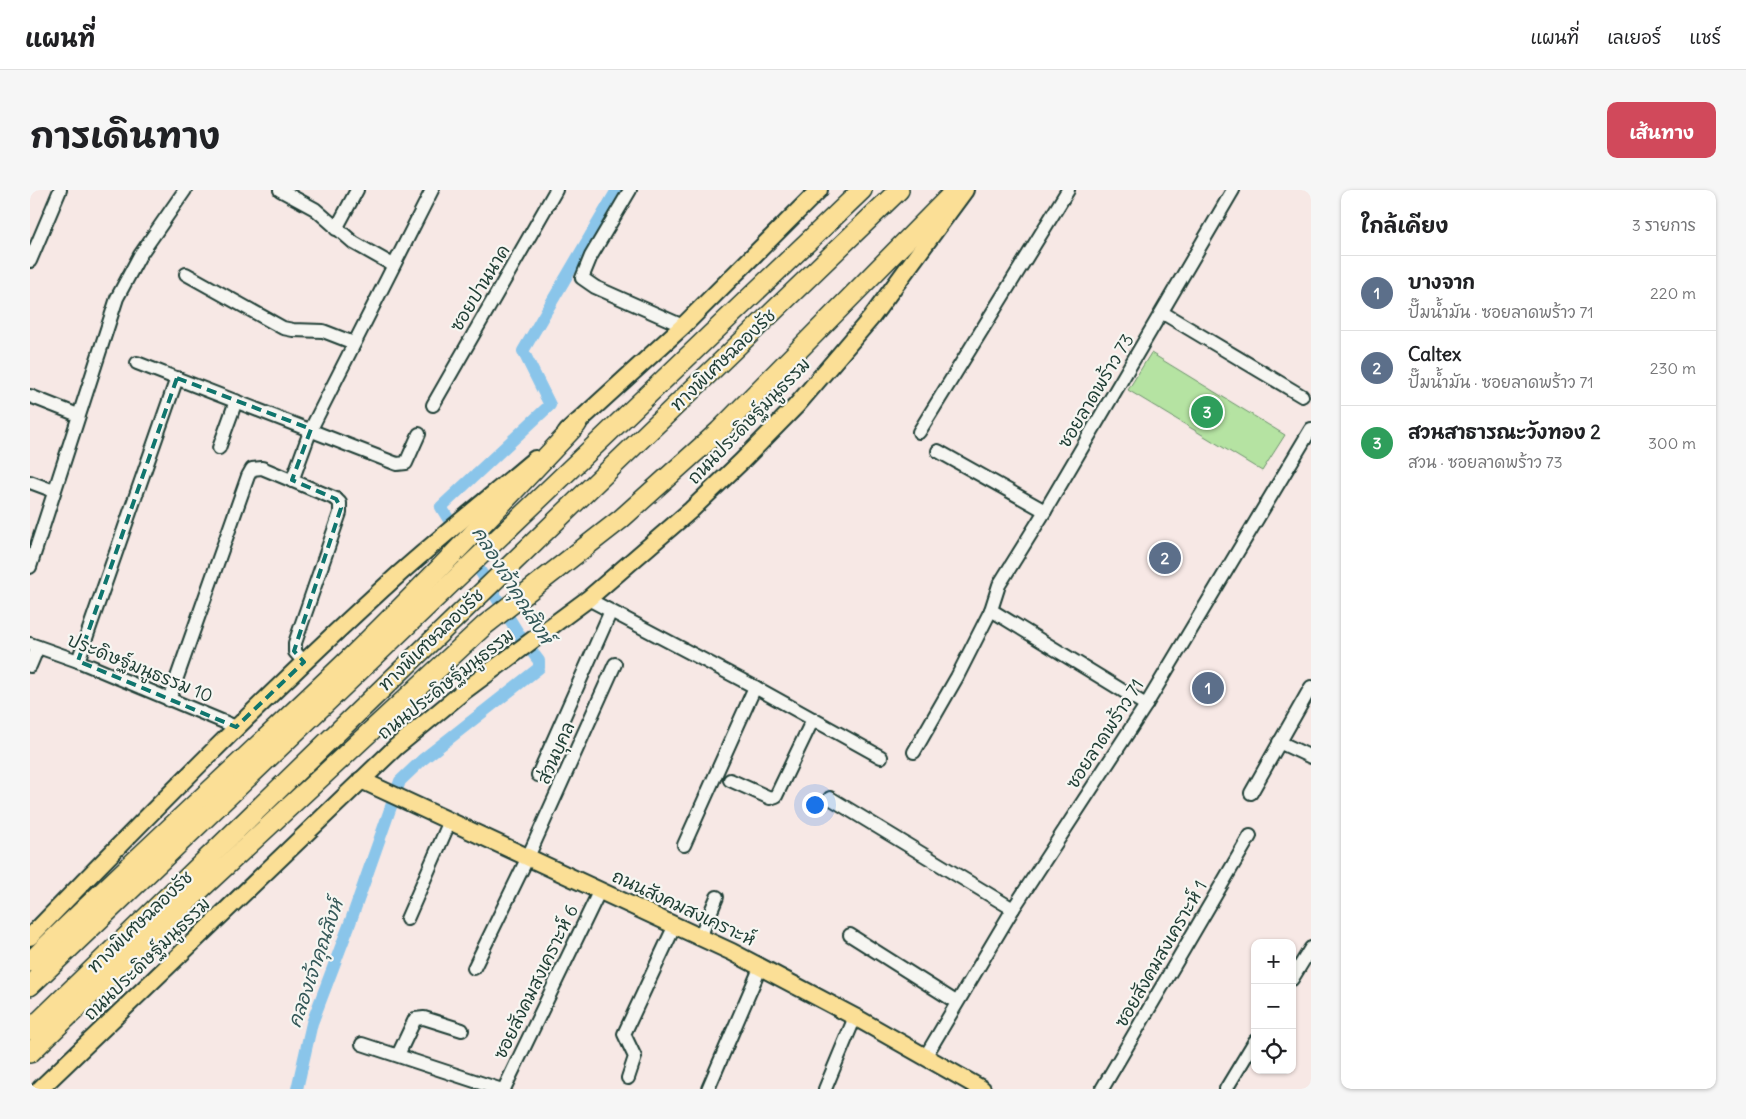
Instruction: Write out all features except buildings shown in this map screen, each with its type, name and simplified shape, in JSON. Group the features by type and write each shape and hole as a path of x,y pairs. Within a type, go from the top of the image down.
{"highway":[{"name":"ทางพิเศษฉลองรัช","path":"30,986 862,190"},
{"name":"ทางพิเศษฉลองรัช","path":"30,1030 382,687 734,351 898,190"},
{"path":"30,1053 203,887 485,626 622,519 719,431 956,190"},
{"path":"30,962 91,901 343,665 466,529 577,424"}],"main road":[{"path":"577,424 683,326 819,190"},
{"name":"ถนนประดิษฐ์มนูธรรม","path":"40,1089 361,780 428,720 588,599 691,510 796,406 870,318 965,190"},
{"path":"30,936 236,727 304,662 447,534 466,529"},
{"name":"ถนนสังคมสงเคราะห์","path":"361,780 761,966 982,1089"}],"street":[{"path":"30,261 60,190"},
{"path":"30,567 105,332 127,278 140,255 185,190"},
{"path":"280,190 315,209 354,243 393,264"},
{"path":"336,229 357,190"},
{"path":"292,481 311,429 432,190"},
{"name":"ซอยปานนาค","path":"433,405 556,190"},
{"path":"630,190 591,256 582,278 595,287 683,326"},
{"path":"919,432 1068,190"},
{"name":"ซอยลาดพร้าว 73","path":"914,752 957,677 991,610 999,585 1163,313 1233,190"},
{"path":"186,274 283,328 323,331 354,343"},
{"path":"1163,313 1302,396"},
{"path":"138,363 397,464 406,463 419,434"},
{"path":"78,661 177,378"},
{"path":"30,396 78,415"},
{"path":"219,448 236,401"},
{"name":"ซอยลาดพร้าว 71","path":"925,1057 1013,909 1146,705 1311,429"},
{"path":"938,450 1045,511"},
{"path":"169,700 252,469 262,468 336,499 341,508 295,643 295,652 304,662"},
{"path":"30,482 54,492"},
{"path":"588,599 610,613 755,687 881,757"},
{"path":"991,610 1146,705"},
{"path":"538,774 610,613"},
{"path":"30,666 34,646"},
{"name":"ประดิษฐ์มนูธรรม 10","path":"34,646 78,661 236,727"},
{"name":"ส่วนบุคล","path":"474,968 528,857 615,664"},
{"path":"684,845 755,687"},
{"path":"1251,793 1311,687"},
{"path":"730,780 770,798 776,796 813,719"},
{"path":"1279,742 1311,757"},
{"path":"830,798 1013,909"},
{"path":"407,920 450,821"},
{"name":"ซอยสังคมสงเคราะห์ 1","path":"1102,1089 1250,836"},
{"name":"ซอยสังคมสงเคราะห์ 6","path":"504,1089 600,890"},
{"path":"700,936 717,897"},
{"path":"628,1078 634,1057 624,1034 675,925"},
{"path":"850,935 956,1002"},
{"path":"1296,972 1311,948"},
{"path":"708,1089 761,966"},
{"path":"825,1089 855,1017"},
{"path":"398,1055 415,1019 424,1018 462,1030"},
{"path":"362,1044 499,1089"},
{"path":"1226,1089 1251,1048"}],"highlighted area":[{"path":"177,378 311,429 292,480 336,499 341,508 294,651 304,662 236,727 78,661"}],"green space":[{"path":"1151,353 1285,435 1262,471 1128,390"}],"waterway":[{"name":"คลองเจ้าคุณสิงห์","path":"297,1089 312,1023 350,923 400,781 422,760 539,668 539,661 520,636 441,507 550,405 523,351 617,190"}],"place":[{"name":"สวนสาธารณะวังทอง 2","path":"1207,412"},
{"name":"Caltex","path":"1165,558"},
{"name":"บางจาก","path":"1208,688"}]}
